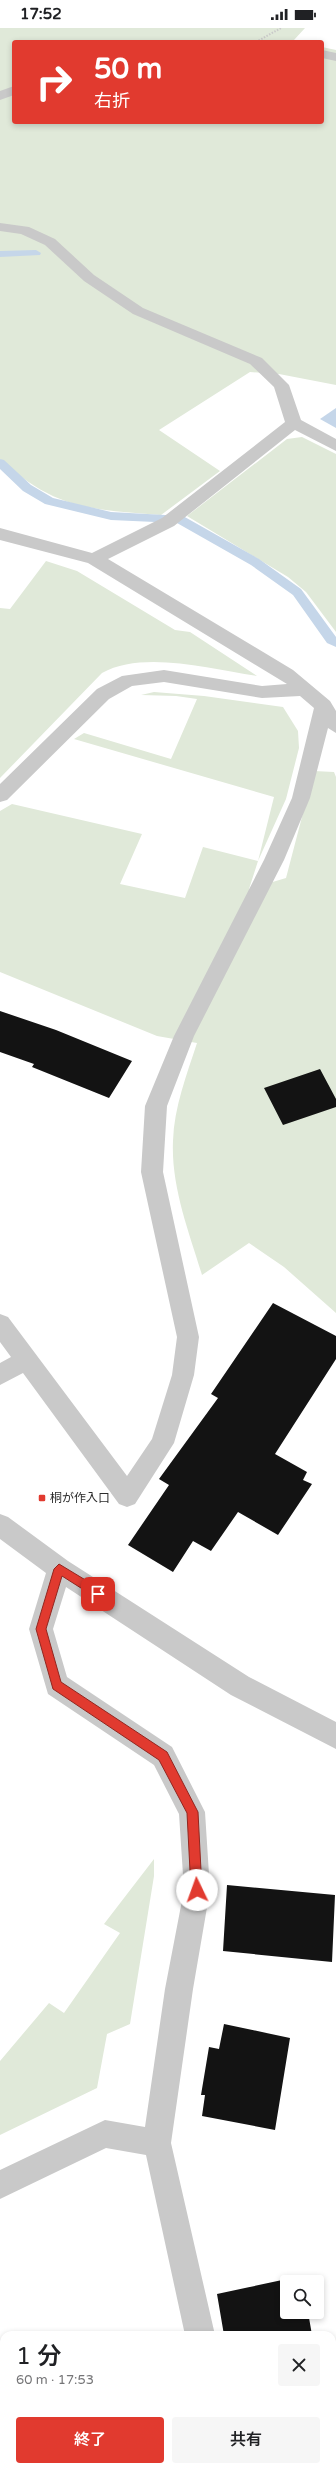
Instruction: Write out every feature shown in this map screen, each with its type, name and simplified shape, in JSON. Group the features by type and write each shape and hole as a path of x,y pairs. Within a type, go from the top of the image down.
{"street":[{"path":"324,54 336,57"},
{"path":"0,96 12,91"},
{"path":"0,227 24,230 50,242 89,278 138,311 256,361 281,385 294,423 336,446"},
{"path":"94,559 168,522 294,423"},
{"path":"0,534 94,559 287,674 324,706 336,726"},
{"path":"0,795 103,694 128,680 164,676 262,692 304,689"},
{"path":"0,1324 127,1496 162,1442 183,1375 188,1336 152,1172 156,1106 184,1036 274,860 301,798 324,706"},
{"path":"0,1375 27,1359"},
{"path":"0,1524 59,1569 240,1686 336,1736"},
{"path":"59,1569 41,1629 57,1685 163,1756 192,1812 197,1890 179,1989 157,2143 199,2331"},
{"path":"0,2185 105,2134 157,2143"}],"path":[{"path":"260,40 281,28"}],"green space":[{"path":"0,28 305,28 294,40 12,40 12,124 324,124 324,47 336,50 336,385 279,374 250,372 159,430 220,471 161,515 113,511 74,504 57,498 39,488 20,476 0,459"},
{"path":"302,437 336,454 336,632 306,592 288,577 187,516 287,439"},
{"path":"46,561 77,571 175,630 190,632 257,676 178,663 137,663 119,666 102,673 0,778 0,608 10,609"},
{"path":"154,692 204,696 283,707 298,731 299,748 286,799 258,861 274,797 74,739 84,733 171,759 197,699 176,696 141,695"},
{"path":"314,771 334,772 336,777 336,1313 284,1267 249,1243 202,1275 182,1209 173,1158 174,1128 178,1103 197,1043 157,1036 0,972 0,811 12,804 142,834 120,884 185,898 203,847 258,861 249,889 286,878"},
{"path":"154,1859 154,1876 130,2024 107,2034 97,2088 0,2135 0,2061 49,2003 64,2013 120,1933 104,1924"}],"water":[{"path":"336,408 336,428 320,419"}],"building":[{"path":"0,1011 56,1030 132,1061 109,1098 32,1067 34,1064 0,1052"},
{"path":"320,1069 336,1099 336,1107 283,1125 264,1088"},
{"path":"273,1303 336,1336 336,1359 275,1454 307,1472 303,1480 312,1484 278,1535 238,1512 211,1551 193,1541 173,1572 128,1545 169,1485 159,1479 218,1398 211,1394"},
{"path":"227,1885 335,1895 332,1962 223,1951"},
{"path":"224,2024 290,2038 275,2130 202,2116 205,2095 201,2095 209,2047 219,2049"},
{"path":"280,2280 280,2319 309,2319 311,2331 223,2331 217,2294"}],"waterway":[{"path":"0,254 36,253"},
{"path":"0,463 27,488 49,501 111,516 179,519 255,562 297,592 331,640 336,643"}],"place":[{"name":"桐が作入口","path":"42,1498"}],"route":[{"path":"98,1594 59,1569 41,1629 57,1685 163,1756 192,1812 197,1890"}]}
